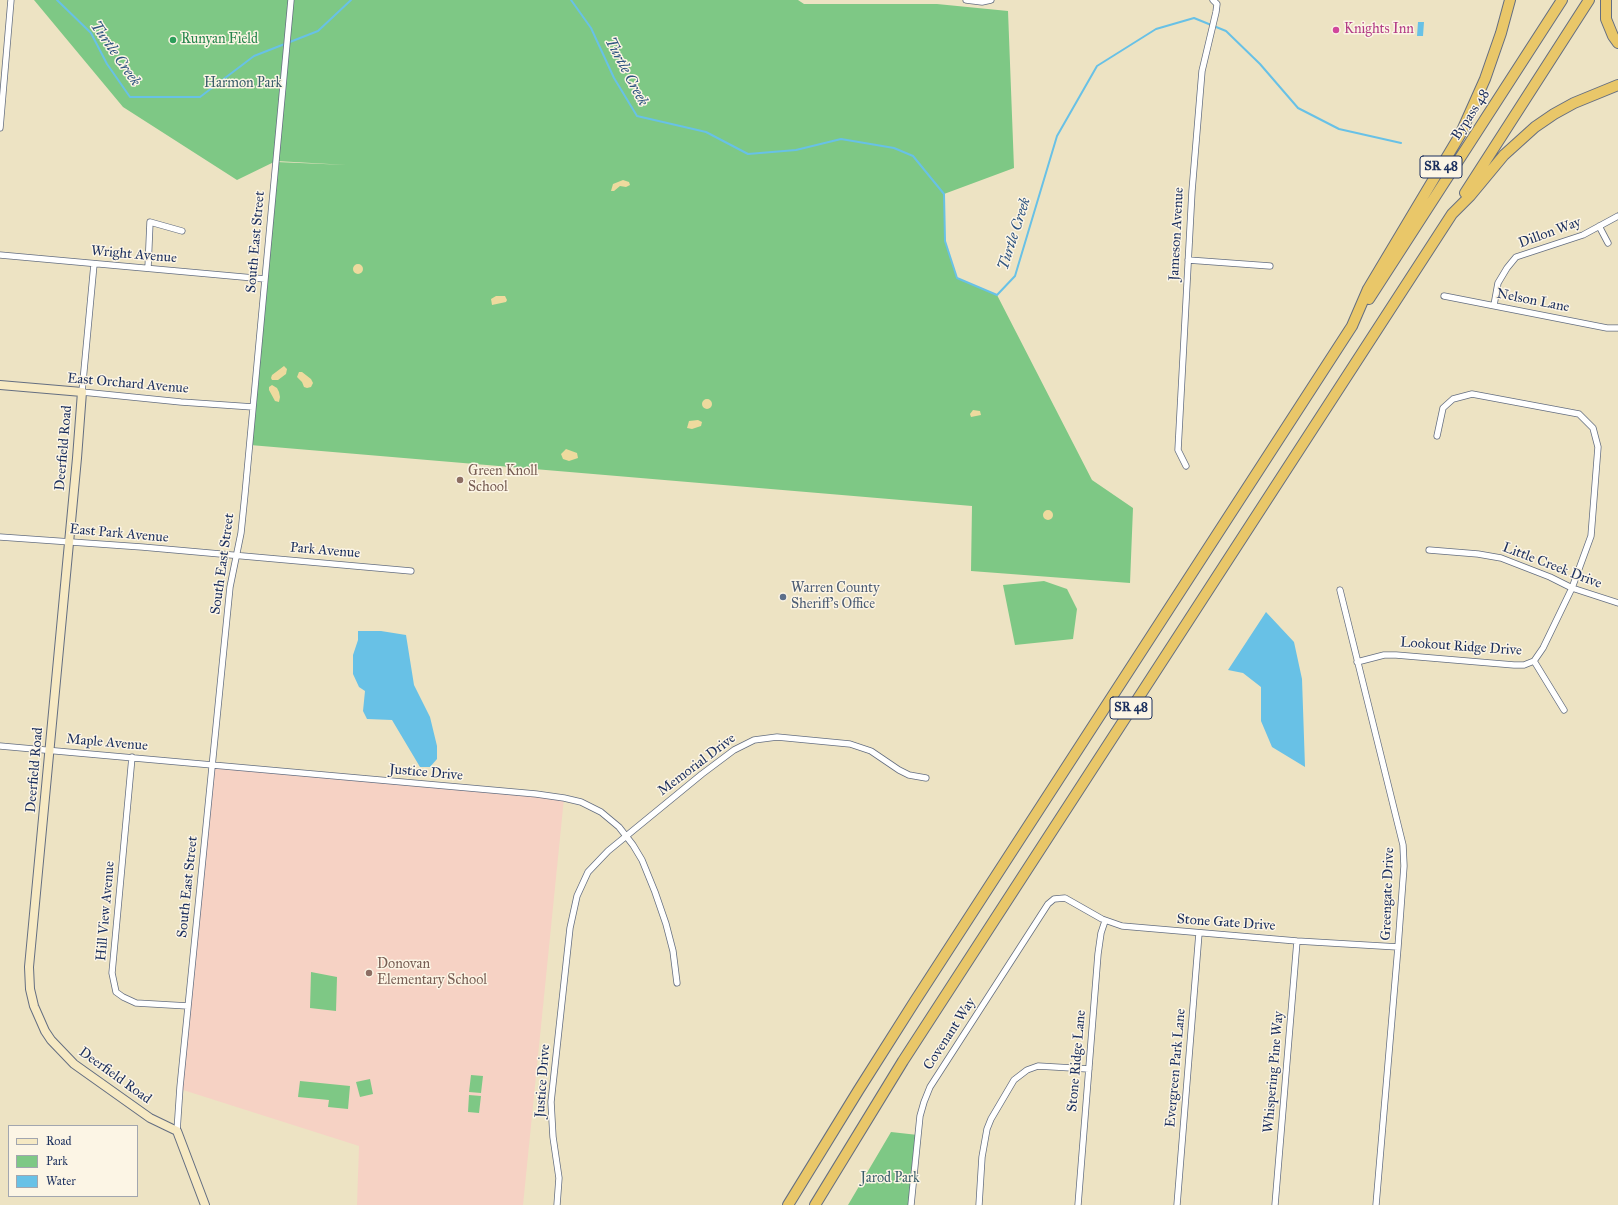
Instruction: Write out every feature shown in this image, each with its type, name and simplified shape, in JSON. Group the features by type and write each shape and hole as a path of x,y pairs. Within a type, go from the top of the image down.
{"highway":[{"name":"SR 48","path":"788,1205 915,1001 1352,326 1368,289 1460,135 1485,78 1501,33 1510,0"},
{"name":"Bypass 48","path":"1352,326 1562,0"},
{"path":"1452,214 1589,0"},
{"path":"1606,0 1606,19 1613,36 1618,43"},
{"name":"SR 48","path":"815,1205 855,1137 911,1048 1452,214 1470,196 1504,155 1535,127 1574,103 1618,85"}],"street":[{"path":"0,128 11,0"},
{"name":"South East Street","path":"177,1131 230,587 245,494 291,0"},
{"path":"966,0 982,2 991,0"},
{"name":"Jameson Avenue","path":"1186,466 1178,450 1188,260 1199,92 1215,2"},
{"name":"Dillon Way","path":"1494,305 1498,283 1516,257 1583,234 1618,216"},
{"path":"148,268 150,222 182,231"},
{"path":"1599,226 1608,243"},
{"name":"Wright Avenue","path":"0,255 265,279"},
{"path":"1188,260 1270,266"},
{"name":"Deerfield Road","path":"94,264 29,967 30,989 34,1006 50,1040 74,1064 150,1118 177,1131"},
{"name":"Nelson Lane","path":"1444,296 1607,328 1618,328"},
{"name":"East Orchard Avenue","path":"0,385 181,402 253,407"},
{"name":"Lookout Ridge Drive","path":"1357,662 1384,655 1514,665 1534,661 1543,648 1572,588 1591,536 1598,447 1593,428 1579,414 1472,394 1453,399 1443,408 1437,436"},
{"name":"East Park Avenue","path":"0,537 236,556"},
{"name":"Little Creek Drive","path":"1429,550 1478,554 1501,558 1550,577 1572,588 1618,603"},
{"name":"Park Avenue","path":"236,556 411,571"},
{"name":"Greengate Drive","path":"1340,590 1403,845 1404,866 1398,947 1376,1205"},
{"path":"1534,661 1564,710"},
{"name":"Memorial Drive","path":"627,835 734,750 754,740 765,738 805,739 861,746 909,775 926,778"},
{"name":"Maple Avenue","path":"0,746 212,765"},
{"name":"Hill View Avenue","path":"132,757 112,973 116,992 136,1003 188,1006"},
{"name":"Justice Drive","path":"212,765 564,798 581,802 611,819 627,835 642,860 655,892 671,944 677,983"},
{"name":"Justice Drive","path":"557,1205 559,1178 553,1137 551,1102 570,928 577,896 588,872 608,850 627,835"},
{"name":"Stone Gate Drive","path":"1059,898 1069,899 1105,921 1122,926 1297,941 1398,947"},
{"name":"Covenant Way","path":"911,1205 920,1116 930,1087 1048,904 1054,899 1059,898"},
{"name":"Stone Ridge Lane","path":"1078,1205 1098,954 1101,932 1105,921"},
{"name":"Evergreen Park Lane","path":"1177,1205 1199,932"},
{"name":"Whispering Pine Way","path":"1275,1205 1297,941"},
{"path":"979,1205 982,1157 987,1129 991,1119 1014,1080 1027,1070 1038,1066 1089,1069"},
{"path":"177,1131 205,1205"}],"shaded area":[{"name":"Donovan Elementary School","path":"212,765 564,798 523,1205 357,1205 359,1146 180,1089"}],"green space":[{"name":"Harmon Park","path":"34,0 798,0 804,4 937,4 1008,11 1014,168 944,194 945,241 957,278 997,295 1092,480 1133,508 1130,583 971,571 972,506 250,445 276,162 347,165 276,161 237,180 123,107"},
{"path":"1044,581 1067,589 1077,609 1073,639 1015,645 1003,585"},
{"path":"311,972 337,977 336,1011 310,1008"},
{"path":"471,1075 483,1076 481,1093 469,1092"},
{"path":"370,1079 373,1094 360,1097 356,1082"},
{"path":"300,1081 350,1086 348,1109 328,1107 329,1100 298,1097"},
{"path":"469,1095 481,1096 479,1113 468,1112"},
{"name":"Jarod Park","path":"891,1132 918,1135 912,1205 848,1205"}],"sand":[{"path":"623,180 629,182 630,185 626,187 620,186 614,191 611,191 613,184"},
{"path":"356,264 360,264 362,265 362,273 356,274 353,271 353,267"},
{"path":"496,296 505,296 507,300 506,302 492,305 491,299"},
{"path":"284,366 287,369 286,374 278,380 272,380 272,375"},
{"path":"299,372 302,372 311,379 313,383 311,387 304,387 302,382 297,377"},
{"path":"272,385 277,388 279,392 279,402 275,401 269,390 269,387"},
{"path":"705,399 709,399 711,400 711,408 705,409 702,406 702,402"},
{"path":"973,410 980,411 981,415 971,417 970,414"},
{"path":"698,420 702,422 701,426 692,429 687,428 689,421"},
{"path":"566,449 577,453 578,458 569,461 563,459 561,454"},
{"path":"1046,510 1050,510 1053,515 1050,520 1046,520 1043,517 1043,513"}],"water":[{"path":"1418,22 1424,22 1423,36 1417,36"},
{"path":"1266,612 1294,642 1302,679 1305,767 1272,747 1261,721 1261,687 1243,673 1228,670"},
{"path":"358,631 381,631 406,635 414,685 430,717 437,746 437,759 430,767 420,767 392,720 367,719 363,711 365,691 359,687 353,674 353,655 358,640"}],"waterway":[{"name":"Turtle Creek","path":"57,0 91,33 107,64 130,97 200,97 254,56 318,31 351,0"},
{"name":"Turtle Creek","path":"571,0 591,28 614,78 637,116 706,132 748,154 796,150 841,139 894,148 913,156 944,194 945,241 957,278 997,295 1015,276 1057,136 1097,66 1156,29 1194,18 1226,31 1260,64 1298,108 1339,129 1401,143"}],"place":[{"name":"Knights Inn","path":"1336,30"},
{"name":"Runyan Field","path":"173,40"},
{"name":"Green Knoll School","path":"460,480"},
{"name":"Warren County Sheriff’s Office","path":"783,597"},
{"name":"Donovan Elementary School","path":"369,973"}]}
